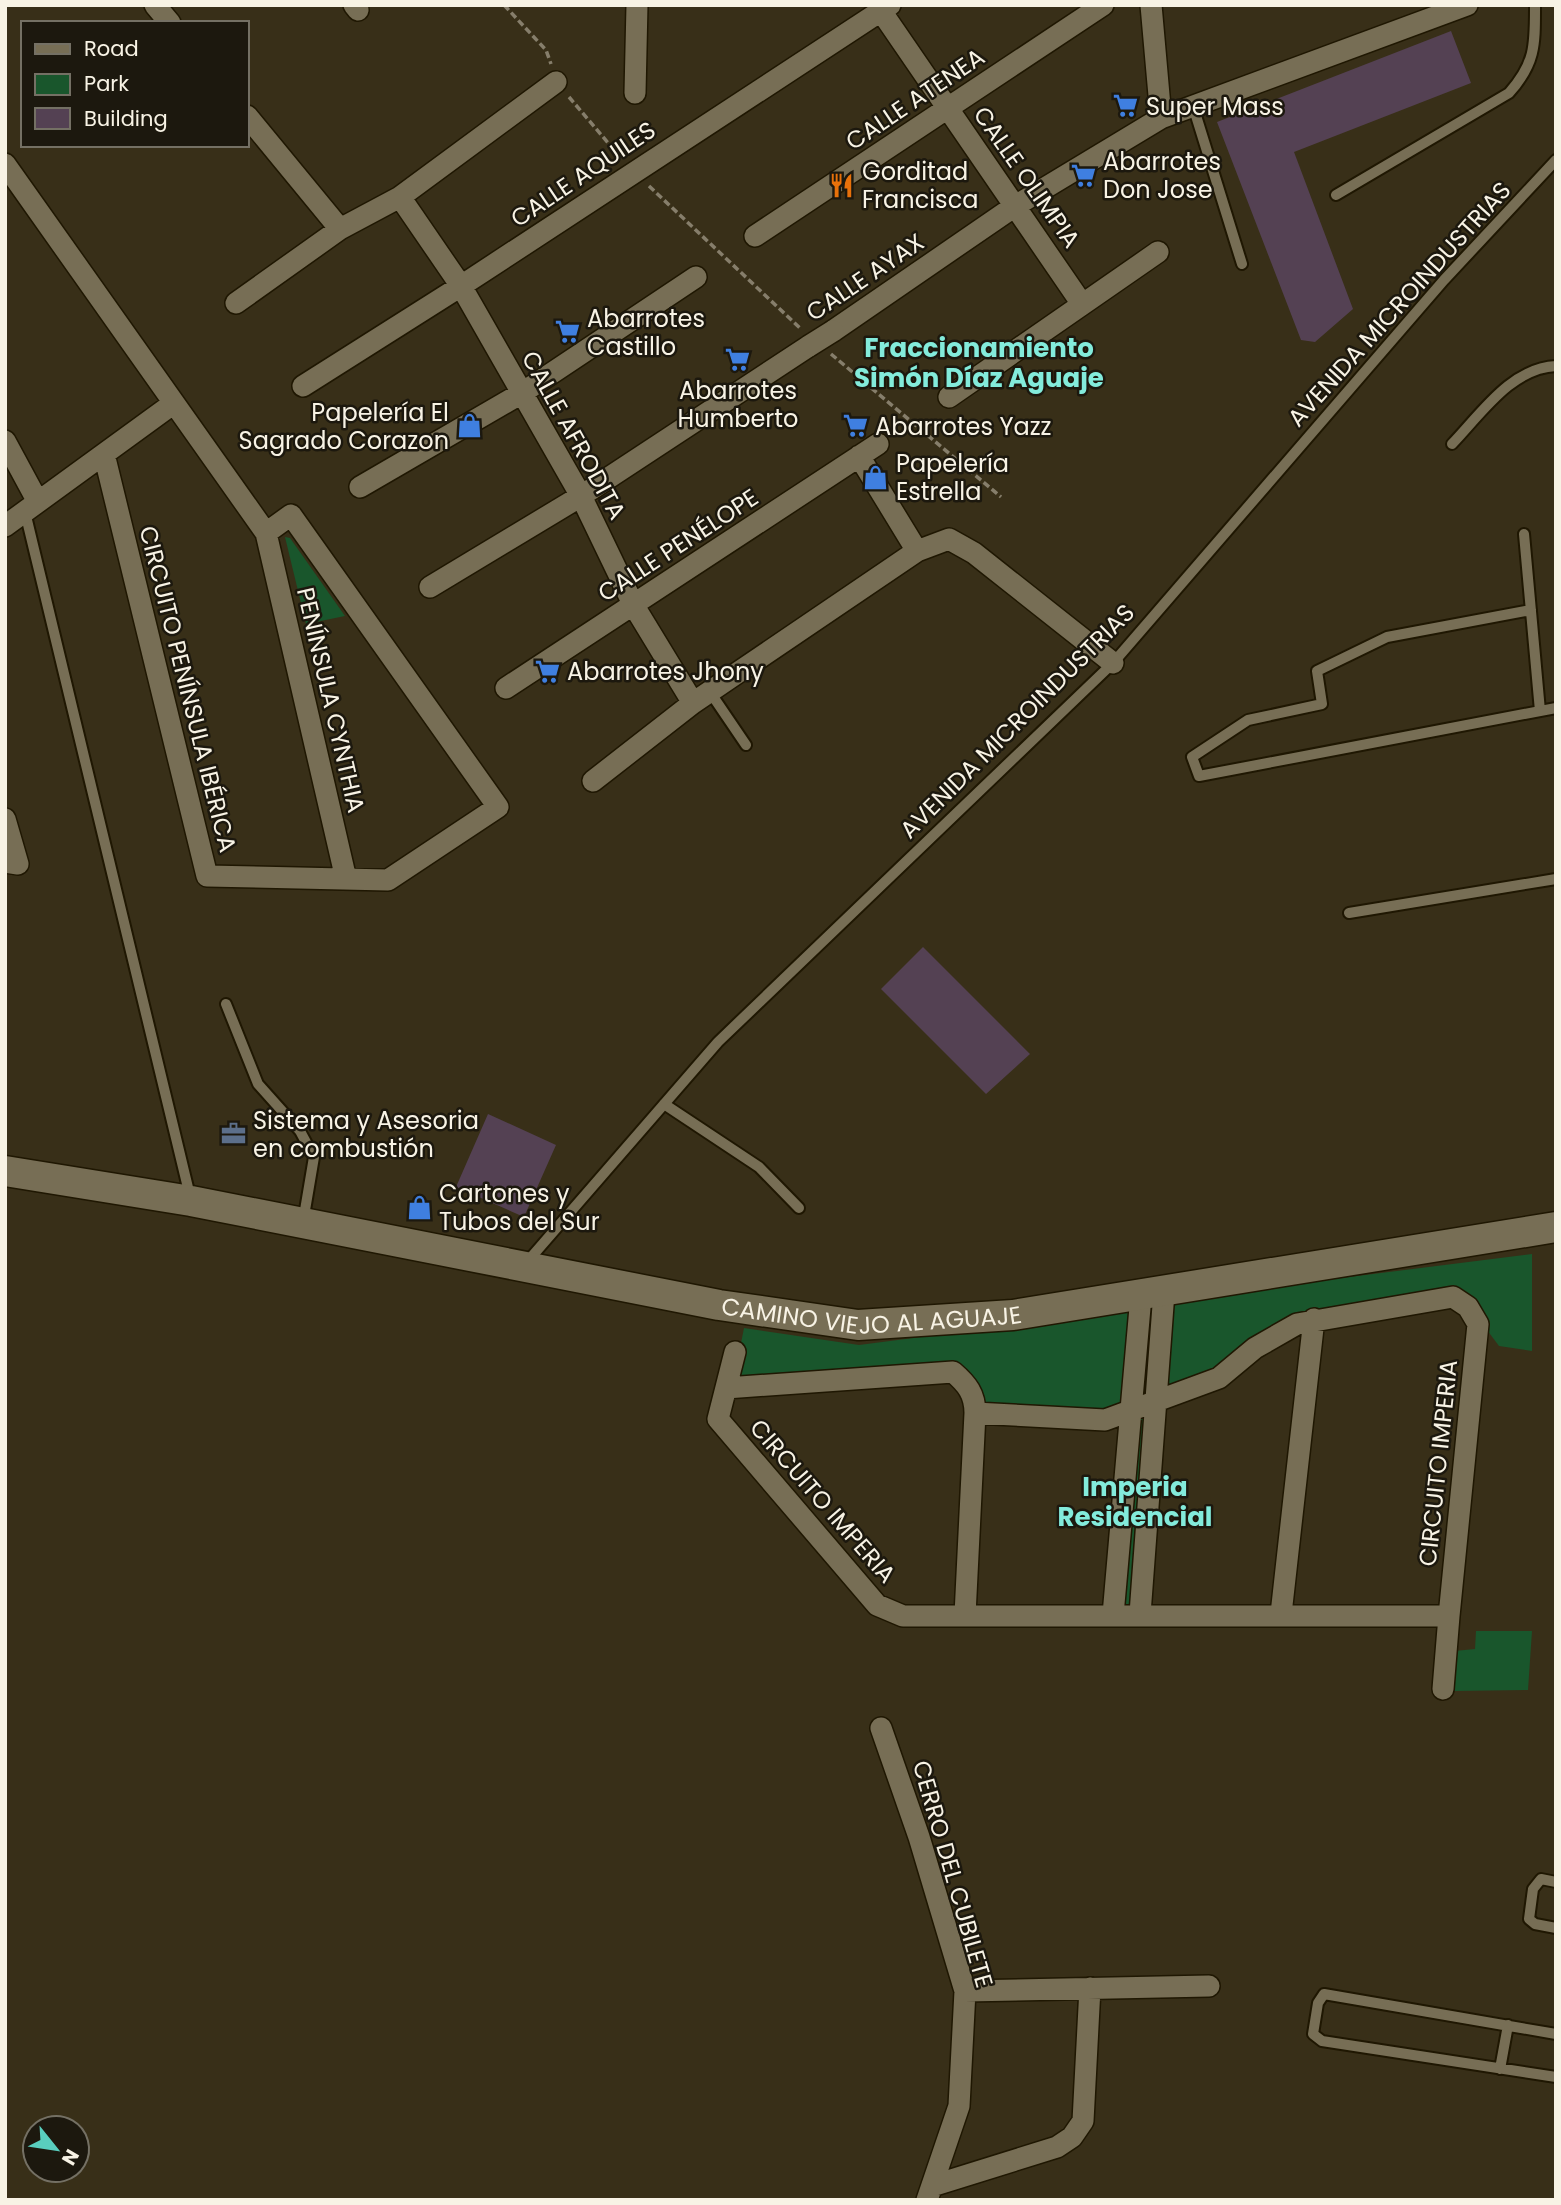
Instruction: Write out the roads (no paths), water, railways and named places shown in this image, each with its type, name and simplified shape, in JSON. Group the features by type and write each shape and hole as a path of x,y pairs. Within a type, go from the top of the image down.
{"street":[{"path":"155,5 168,21"},
{"path":"635,93 637,5"},
{"name":"CALLE ATENEA","path":"755,236 1103,5"},
{"path":"1151,5 1161,118"},
{"name":"CALLE AYAX","path":"430,587 581,496 833,331 1015,206 1161,118 1467,5"},
{"name":"CALLE OLIMPIA","path":"885,8 947,108 1082,304"},
{"name":"CALLE AQUILES","path":"303,386 461,286 885,8"},
{"path":"236,303 340,229 400,197 556,82"},
{"path":"248,117 340,229"},
{"path":"5,164 266,533"},
{"name":"CALLE AFRODITA","path":"400,197 461,286 581,496 634,606 701,697"},
{"path":"949,397 1158,252"},
{"path":"360,488 522,393 696,277"},
{"path":"5,526 174,403"},
{"path":"5,441 32,507"},
{"name":"CALLE PENÉLOPE","path":"506,688 878,444"},
{"name":"CIRCUITO PENÍNSULA IBÉRICA","path":"104,454 207,876 387,880 498,807 291,515 266,533"},
{"path":"859,456 917,551"},
{"name":"PENÍNSULA CYNTHIA","path":"266,533 346,879"},
{"path":"593,781 701,697 917,551 948,539 974,553 1112,663"},
{"path":"5,818 18,864 5,862"},
{"name":"CAMINO VIEJO AL AGUAJE","path":"5,1171 191,1201 719,1306 858,1325 1148,1304 1556,1227"},
{"name":"CIRCUITO IMPERIA","path":"735,1352 718,1419 877,1605 903,1615 1449,1616 1478,1324 1468,1307 1452,1297 1314,1319 1276,1335 1219,1378 1198,1388 1157,1399 1105,1420 975,1413"},
{"path":"1140,1614 1162,1322 1148,1304"},
{"path":"1113,1615 1129,1412 1148,1304"},
{"path":"1281,1614 1314,1319"},
{"name":"CIRCUITO IMPERIA","path":"726,1388 953,1372 968,1385 975,1401 975,1413 965,1615"},
{"path":"1443,1689 1449,1616"},
{"name":"CERRO DEL CUBILETE","path":"881,1728 919,1838 965,1991 959,2106 929,2193"},
{"path":"965,1991 1209,1986"},
{"path":"929,2193 1057,2147 1072,2137 1083,2121 1090,1988"}],"lane":[{"path":"1336,195 1509,93 1526,75 1534,52 1535,5"},
{"path":"1193,106 1242,264"},
{"name":"AVENIDA MICROINDUSTRIAS","path":"522,1268 718,1042 1112,663 1444,281 1556,160"},
{"path":"1452,444 1517,378 1540,367 1556,366"},
{"path":"32,507 191,1201"},
{"path":"1524,534 1540,711"},
{"path":"1531,610 1387,637 1317,671 1322,704 1248,720 1192,757 1199,776 1556,708"},
{"path":"701,697 746,745"},
{"path":"1349,913 1556,879"},
{"path":"226,1004 258,1084 300,1131 314,1157 303,1225"},
{"path":"664,1104 759,1167 799,1208"},
{"path":"1556,1882 1541,1880 1533,1889 1529,1919 1535,1924 1556,1928"},
{"path":"1556,2034 1324,1994 1318,2003 1313,2034 1322,2041 1556,2077"},
{"path":"1500,2069 1508,2025"}],"place":[{"name":"Super Mass","path":"1126,106"},
{"name":"Abarrotes Don Jose","path":"1083,175"},
{"name":"Gorditad Francisca","path":"842,185"},
{"name":"Abarrotes Castillo","path":"567,332"},
{"name":"Abarrotes Humberto","path":"738,359"},
{"name":"Papelería El Sagrado Corazon","path":"469,426"},
{"name":"Abarrotes Yazz","path":"855,426"},
{"name":"Papelería Estrella","path":"876,477"},
{"name":"Abarrotes Jhony","path":"547,671"},
{"name":"Sistema y Asesoria en combustión","path":"233,1134"},
{"name":"Cartones y Tubos del Sur","path":"419,1207"}],"district":[{"name":"Fraccionamiento Simón Díaz Aguaje","path":"979,363"},
{"name":"Imperia Residencial","path":"1135,1502"}]}
